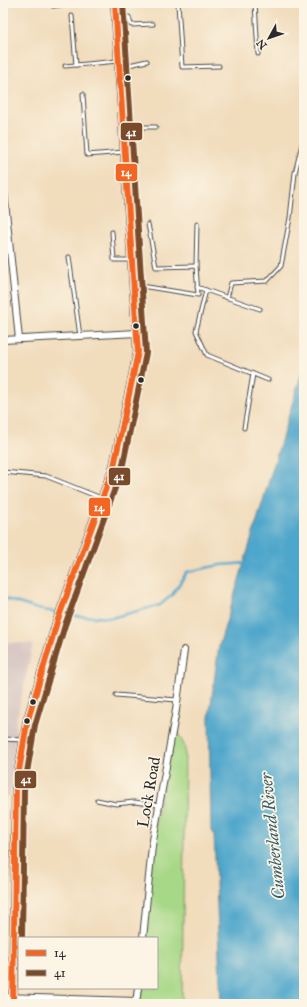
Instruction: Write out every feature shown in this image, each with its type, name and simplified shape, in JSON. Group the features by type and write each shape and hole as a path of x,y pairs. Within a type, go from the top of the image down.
{"street":[{"path":"13,1000 16,789 27,723 43,663 101,498 114,466 138,352 115,3"},
{"path":"3,182 19,339"},
{"path":"3,340 137,334"},
{"name":"Lock Road","path":"143,937 152,846 184,650"},
{"path":"3,997 13,1000 136,1003 138,989"}],"lane":[{"path":"53,6 80,3"},
{"path":"178,3 182,67 219,66"},
{"path":"255,3 258,54"},
{"path":"72,16 76,65"},
{"path":"115,19 129,17 131,25 153,24"},
{"path":"65,66 118,64 147,61"},
{"path":"83,94 87,155 124,152"},
{"path":"122,127 156,127"},
{"path":"227,298 231,283 267,280 281,266 290,218 295,173 304,136"},
{"path":"148,224 156,267 196,266"},
{"path":"133,284 198,295 196,266 197,224"},
{"path":"112,232 114,260 132,260"},
{"path":"69,257 80,336"},
{"path":"197,287 260,309"},
{"path":"206,290 196,331 207,355 268,380"},
{"path":"244,428 253,374"},
{"path":"3,472 46,476 101,498"},
{"path":"116,695 177,700"},
{"path":"3,739 24,740"},
{"path":"97,800 116,804 134,802 159,805"}],"shaded area":[{"path":"3,642 33,644 16,722 10,796 3,796"}],"green space":[{"path":"176,710 181,711 178,733 185,747 182,1004 136,1004 138,989 158,989 158,937 143,937 152,846"}],"water":[{"name":"Cumberland River","path":"304,365 304,1004 221,1004 214,834 211,830 209,718 219,646"}],"waterway":[{"path":"3,598 37,609 79,616 111,618 160,605 172,595 187,572 220,565 248,563"}],"transit line":[{"name":"14","path":"13,1004 16,789 27,723 57,622 114,466 138,352 115,3"},
{"name":"41","path":"22,937 24,790 35,725 65,625 122,469 146,353 123,3"}]}
